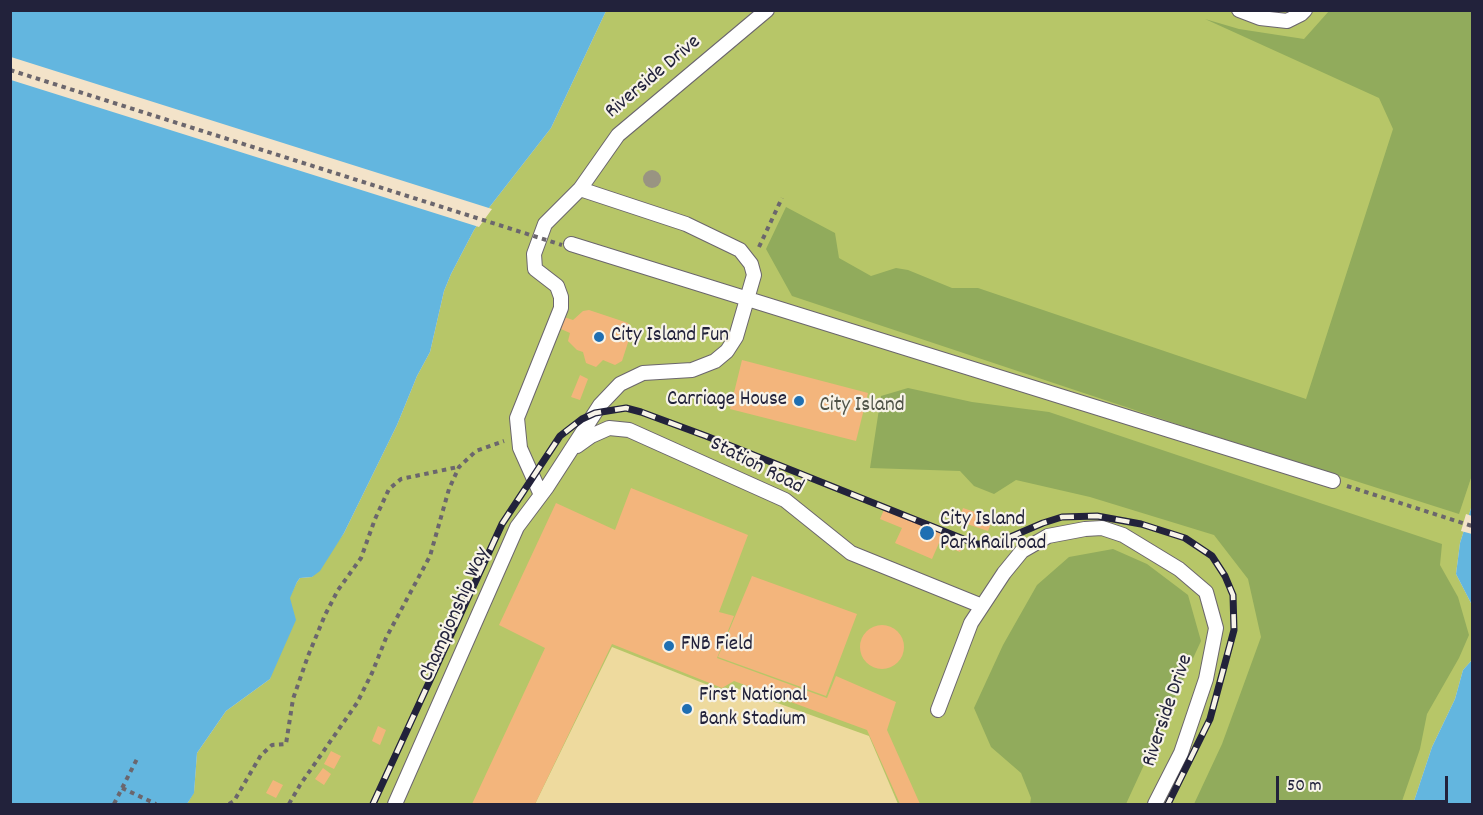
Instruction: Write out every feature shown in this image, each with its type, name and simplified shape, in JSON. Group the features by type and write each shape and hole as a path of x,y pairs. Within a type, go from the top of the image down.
{"lane":[{"name":"Riverside Drive","path":"519,439 518,418 561,308 561,297 557,286 535,269 534,254 545,224 580,189 618,135 767,10"},
{"path":"1239,10 1260,18 1287,21 1305,10"},
{"path":"580,189 686,224 740,250 751,264"},
{"path":"567,245 748,298 1333,481"},
{"name":"Championship Way","path":"394,804 517,527 541,495 600,405 620,384 643,373 692,370 715,361 728,351 736,337 748,298 754,275 751,264"},
{"name":"Station Road","path":"570,450 591,436 609,428 629,430 785,500 851,553 982,606"},
{"path":"519,439 520,448 541,495"},
{"name":"Riverside Drive","path":"982,606 1022,551 1048,536 1102,528 1123,535 1179,569 1206,592 1216,628 1206,679 1181,753 1155,804"},
{"path":"938,710 971,623 982,606"}],"path":[{"path":"10,70 567,245"},
{"path":"751,264 782,198"},
{"path":"289,804 362,693 386,638 430,556 449,489 459,467 476,451 496,443 519,439"},
{"path":"229,804 234,801 261,755 272,746 286,744 293,699 308,656 338,590 361,558 389,489 401,479 459,467"},
{"path":"1333,481 1473,526"},
{"path":"114,804 137,759"},
{"path":"122,788 156,804"}],"green space":[{"path":"1464,10 1472,12 1472,475 1459,514 1183,426 792,296 766,249 786,207 835,233 839,258 871,276 896,268 908,270 952,288 978,288 1306,399 1393,129 1379,98 1205,19 1239,29 1304,39 1329,11"},
{"name":"City Island","path":"606,11 1472,11 1472,505 1460,543 1456,574 1472,605 1472,660 1463,670 1455,699 1432,747 1413,804 187,804 194,792 197,753 226,711 270,679 289,598 300,578 312,577 344,533 430,352 444,291 451,274 488,209 551,128"},
{"path":"908,388 972,402 1049,412 1442,544 1440,565 1458,597 1469,635 1459,658 1427,714 1420,749 1401,804 1194,804 1222,744 1261,637 1248,579 1214,535 1090,497 1016,480 994,494 974,486 960,471 870,468 881,396"},
{"path":"1113,549 1147,564 1188,595 1201,641 1126,804 1030,804 1031,798 1021,773 991,747 974,708 1003,645 1037,585 1069,557"}],"sand":[{"name":"First National Bank Stadium","path":"612,647 723,691 733,687 869,736 898,804 535,804"}],"water":[{"path":"10,11 606,11 551,128 488,209 451,274 444,291 430,352 344,533 320,571 312,577 300,578 297,582 290,598 296,620 270,679 226,711 197,753 194,793 187,804 11,804"},
{"path":"1472,505 1472,605 1456,574 1460,543"},
{"path":"1472,660 1472,804 1413,804 1432,747 1455,699 1463,670"}],"pier":[{"path":"11,57 492,209 479,227 11,80"},
{"path":"1466,514 1472,516 1472,534 1461,531"}],"building":[{"name":"City Island Fun","path":"589,310 628,323 632,330 622,361 615,365 603,360 596,367 586,363 583,352 577,350 568,341 570,333 561,329 564,317 573,320 583,311"},
{"name":"Carriage House","path":"742,360 868,393 856,441 730,409"},
{"path":"580,375 588,379 580,400 571,397"},
{"name":"FNB Field","path":"631,488 748,535 719,612 734,616 717,658 827,698 836,676 896,702 887,730 920,804 900,804 867,730 734,681 722,688 612,644 535,804 472,804 545,648 499,625 556,503 615,530"},
{"name":"City Island Park Railroad","path":"886,505 966,538 960,552 939,543 932,559 895,543 902,528 880,519"},
{"path":"963,508 993,518 988,531 958,521"},
{"path":"752,576 857,614 826,696 718,657"},
{"path":"882,625 897,632 904,647 897,662 882,669 867,662 860,647 867,632"},
{"path":"378,726 386,730 380,745 372,741"},
{"path":"331,751 341,756 334,769 324,764"},
{"path":"323,768 331,774 324,785 315,779"},
{"path":"273,780 283,785 276,798 266,793"}],"railway":[{"path":"373,804 502,524 560,436 582,419 595,413 626,408 706,436 976,544 994,544 1062,517 1097,516 1141,524 1185,538 1212,556 1225,576 1233,595 1234,630 1210,719 1168,804"}],"place":[{"name":"City Island Fun","path":"599,337"},
{"name":"Carriage House","path":"799,401"},
{"name":"City Island Park Railroad","path":"927,533"},
{"name":"FNB Field","path":"669,646"},
{"name":"First National Bank Stadium","path":"687,709"}]}
